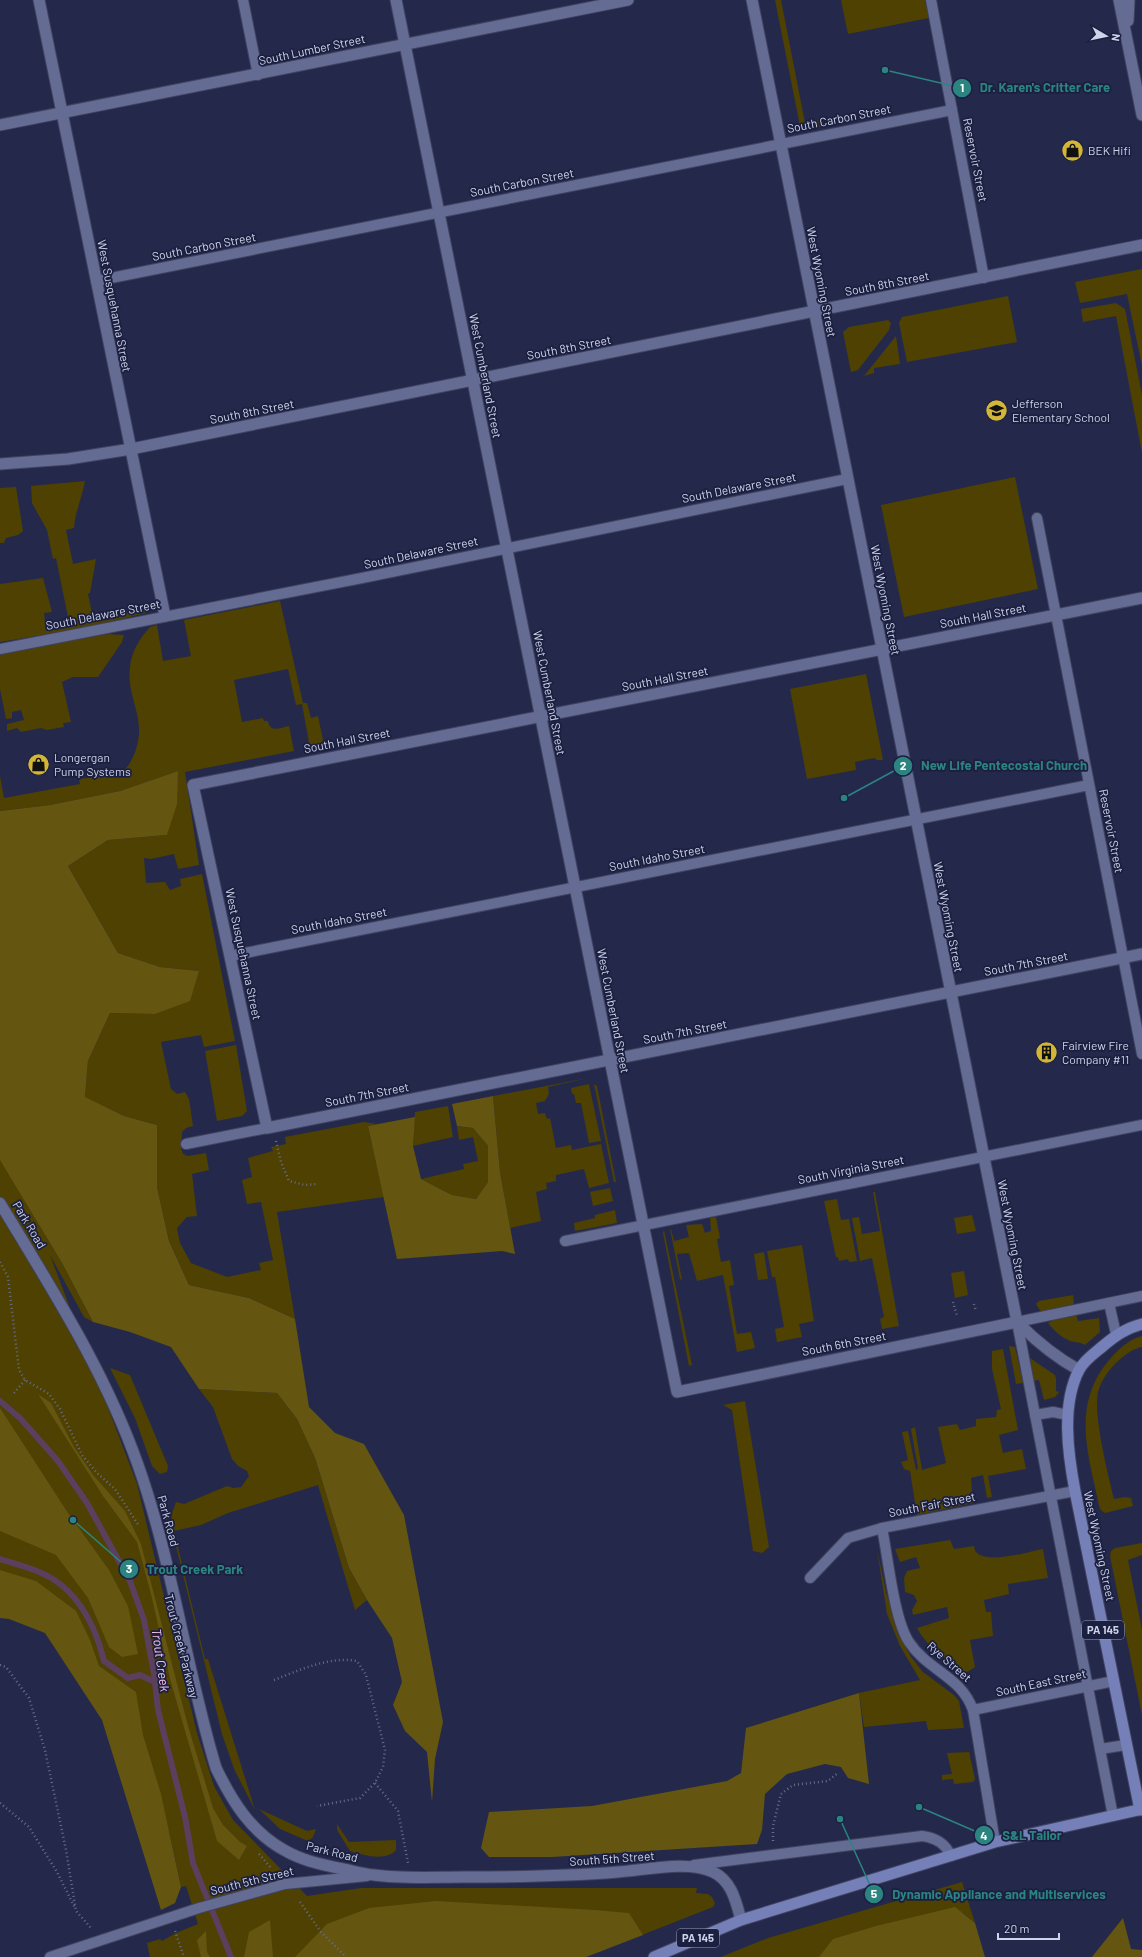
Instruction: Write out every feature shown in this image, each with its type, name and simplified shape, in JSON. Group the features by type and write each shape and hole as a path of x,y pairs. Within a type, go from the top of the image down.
{"main road":[{"name":"PA 145","path":"1079,1370 1089,1358 1116,1334 1142,1324"},
{"name":"West Wyoming Street","path":"1079,1370 1072,1393 1068,1415 1068,1451 1126,1745 1141,1809"},
{"name":"PA 145","path":"654,1957 741,1920 995,1842 1141,1809"}],"street":[{"name":"West Susquehanna Street","path":"39,0 165,616"},
{"name":"West Cumberland Street","path":"396,0 677,1392"},
{"name":"South Lumber Street","path":"0,125 258,75 628,0"},
{"name":"West Wyoming Street","path":"752,0 813,312 1016,1322"},
{"path":"1119,0 1142,115"},
{"path":"1128,45 1129,0"},
{"name":"South 8th Street","path":"0,464 68,459 130,449 1142,245"},
{"name":"South Hall Street","path":"193,785 1142,598"},
{"name":"West Susquehanna Street","path":"193,785 230,956 270,1127"},
{"name":"South 7th Street","path":"270,1127 1142,954"},
{"name":"Park Road","path":"0,1203 70,1318 96,1366 122,1422 138,1466 154,1518 211,1753 216,1768 230,1798 247,1820 283,1850 307,1862 374,1875"},
{"path":"1016,1322 1049,1352 1079,1370"},
{"name":"South 6th Street","path":"677,1392 1016,1322"},
{"name":"South 5th Street","path":"374,1875 410,1877 520,1877 618,1872 690,1866 713,1872 724,1880 734,1896 741,1920"}],"lane":[{"path":"243,0 258,75"},
{"name":"Reservoir Street","path":"931,0 984,278"},
{"name":"South Carbon Street","path":"96,281 952,110"},
{"name":"South Delaware Street","path":"0,649 847,479"},
{"name":"Reservoir Street","path":"1037,518 1142,1054"},
{"name":"South Idaho Street","path":"230,956 1089,785"},
{"name":"South Virginia Street","path":"565,1241 1142,1125"},
{"name":"South 7th Street","path":"186,1144 270,1127"},
{"path":"1113,1816 1016,1322 1142,1296"},
{"path":"1109,1303 1116,1334"},
{"path":"1035,1415 1053,1412 1068,1415"},
{"name":"South Fair Street","path":"810,1578 848,1538 882,1528 1075,1491"},
{"name":"Rye Street","path":"882,1528 900,1620 908,1641 927,1662 951,1678 961,1688 968,1698 973,1710 995,1842"},
{"name":"South East Street","path":"973,1710 1114,1681"},
{"path":"1100,1749 1126,1745"},
{"path":"690,1866 922,1836 940,1841 948,1849 951,1856"},
{"name":"South 5th Street","path":"50,1957 199,1908 285,1884 374,1875"}],"path":[{"path":"1108,153 1115,152"},
{"path":"270,1127 281,1162 289,1181 305,1185 318,1184"},
{"path":"0,1262 8,1277 19,1370 25,1380 49,1394 60,1409 82,1455 97,1473 115,1489 140,1528"},
{"path":"953,1302 957,1316"},
{"path":"974,1304 976,1311"},
{"path":"14,1393 25,1380"},
{"path":"274,1680 312,1666 344,1658 357,1661 366,1675 385,1750 383,1767 375,1783 360,1798 317,1806"},
{"path":"0,1665 6,1668 28,1698 45,1750 66,1850 76,1910"},
{"path":"773,1856 773,1826 781,1794 793,1785 828,1781 838,1773"},
{"path":"375,1783 398,1811 410,1877"},
{"path":"0,1803 29,1827 57,1872 76,1910 89,1926 110,1938"},
{"path":"258,1853 272,1869"},
{"path":"300,1902 321,1932 346,1957"},
{"path":"171,1917 184,1957"}],"shaded area":[{"path":"775,0 781,0 805,123 820,120 824,126 801,131"},
{"path":"841,0 925,0 929,18 848,34"},
{"path":"1142,269 1142,366 1127,294 1080,303 1075,282"},
{"path":"1008,296 1017,342 907,362 899,323 902,317"},
{"path":"1116,303 1125,309 1142,395 1142,453 1116,316 1083,322 1081,309"},
{"path":"888,320 891,323 889,330 858,370 851,372 843,332 849,327"},
{"path":"896,336 900,364 874,368 874,373 864,376"},
{"path":"1015,477 1038,589 904,617 881,505"},
{"path":"85,481 74,528 66,530 73,564 96,559 90,593 88,594 94,622 121,617 120,613 148,607 145,613 91,626 0,642 0,584 43,578 52,612 44,613 46,631 70,627 56,558 53,559 47,530 32,503 31,486"},
{"path":"16,487 23,531 18,535 6,538 4,543 0,543 0,488"},
{"path":"280,601 303,703 307,703 311,718 318,716 324,745 310,748 302,704 296,705 288,669 234,680 242,722 263,718 264,721 268,721 271,727 276,729 289,726 294,751 185,772 199,865 178,869 174,854 151,859 144,858 146,883 165,882 170,890 181,886 180,879 202,874 235,1041 204,1047 201,1035 161,1042 171,1089 177,1094 185,1092 189,1099 193,1126 186,1128 182,1132 181,1148 183,1154 188,1156 206,1153 209,1170 192,1174 197,1216 187,1217 177,1228 180,1243 191,1263 227,1277 261,1270 259,1263 273,1260 261,1202 247,1204 242,1180 252,1177 248,1158 273,1151 271,1147 286,1144 285,1137 364,1122 377,1124 368,1126 384,1197 277,1212 295,1319 249,1298 189,1285 169,1241 157,1187 157,1125 124,1116 85,1098 88,1061 110,1013 155,1014 199,971 160,967 118,953 68,866 108,840 167,835 178,771 120,791 50,805 0,811 0,776 4,798 80,784 79,779 116,775 122,772 131,762 138,741 139,728 129,675 132,656 143,636 150,627 157,625 163,661 191,656 184,620"},
{"path":"109,634 124,635 122,642 98,677 73,677 62,682 71,722 63,723 64,727 47,730 41,728 21,732 17,728 7,731 7,724 24,720 21,710 12,712 12,718 6,719 0,689 0,653"},
{"path":"866,674 883,760 877,760 874,758 855,762 856,770 807,779 790,689"},
{"path":"178,771 177,804 167,835 108,840 68,866 118,953 160,967 199,971 190,1001 155,1014 110,1013 88,1061 85,1097 124,1116 157,1125 157,1187 169,1241 189,1285 249,1298 295,1319 309,1407 335,1433 364,1444 404,1515 443,1722 435,1759 432,1802 427,1752 405,1731 393,1705 402,1682 392,1638 367,1600 349,1568 315,1458 297,1419 277,1393 199,1389 171,1347 130,1332 93,1322 62,1263 0,1160 0,811 50,805 120,791"},
{"path":"236,1045 247,1111 242,1116 217,1121 205,1051"},
{"path":"588,1078 548,1087 549,1094 545,1101 536,1103 538,1114 545,1113 547,1119 550,1118 556,1148 571,1145 572,1150 601,1144 609,1183 589,1188 584,1169 556,1175 556,1181 546,1183 547,1189 536,1192 541,1221 510,1228 500,1172 493,1096"},
{"path":"589,1084 601,1141 589,1143 581,1103 576,1103 571,1088"},
{"path":"594,1084 597,1086 616,1182 614,1182"},
{"path":"493,1096 500,1172 515,1254 502,1251 397,1259 368,1126 415,1117 413,1146 421,1179 452,1195 476,1199 488,1182 488,1146 473,1128 457,1126 452,1104"},
{"path":"448,1106 453,1137 413,1146 415,1112"},
{"path":"0,1123 37,1221 62,1263 93,1322 84,1317 50,1255 137,1484 197,1733 214,1786 233,1820 307,1896 361,1888 697,1888 696,1893 708,1894 712,1897 715,1903 713,1907 586,1957 150,1957 147,1943 160,1939 162,1941 176,1933 198,1924 186,1886 181,1887 169,1831 82,1648 0,1589"},
{"path":"457,1126 473,1128 488,1146 488,1182 476,1199 452,1195 421,1179 464,1169 463,1164 478,1161 473,1137 459,1140"},
{"path":"610,1188 613,1201 593,1206 590,1192"},
{"path":"873,1192 875,1192 899,1326 882,1329 880,1319 884,1317 872,1258 860,1261 852,1218 859,1217 862,1234 880,1231"},
{"path":"837,1199 841,1220 849,1219 857,1261 849,1262 848,1259 839,1261 838,1257 836,1257 824,1201"},
{"path":"615,1210 617,1223 575,1231 574,1223 595,1218 595,1215"},
{"path":"972,1215 976,1231 957,1234 954,1218"},
{"path":"716,1217 720,1238 717,1239 721,1262 730,1260 734,1285 729,1286 737,1334 751,1332 755,1348 737,1352 723,1275 697,1281 689,1253 677,1254 682,1280 680,1279 670,1229 674,1241 689,1237 686,1225 702,1224 705,1233 711,1231 710,1218"},
{"path":"664,1230 692,1365 689,1366 663,1233"},
{"path":"802,1245 814,1321 799,1324 802,1337 777,1342 775,1329 784,1327 775,1277 772,1277 767,1251"},
{"path":"764,1252 768,1279 758,1280 754,1254"},
{"path":"964,1271 968,1295 955,1298 951,1273"},
{"path":"1073,1295 1074,1304 1041,1312 1036,1304 1039,1301"},
{"path":"1076,1314 1078,1321 1099,1318 1100,1332 1085,1345 1070,1341 1063,1337 1048,1323 1059,1317"},
{"path":"1142,1336 1142,1347 1128,1353 1110,1369 1098,1392 1097,1402 1099,1429 1114,1499 1125,1497 1131,1498 1133,1506 1105,1513 1100,1509 1091,1470 1086,1431 1086,1413 1090,1394 1098,1376 1110,1359 1128,1342"},
{"path":"1009,1346 1015,1347 1023,1383 1016,1384"},
{"path":"1003,1349 1018,1430 999,1435 1003,1453 1022,1449 1026,1469 988,1476 992,1497 987,1498 983,1475 971,1478 973,1503 917,1515 910,1471 904,1469 901,1462 908,1460 902,1432 908,1431 916,1470 918,1468 911,1429 915,1427 922,1470 946,1463 938,1427 957,1424 960,1430 976,1426 976,1419 996,1417 997,1410 1001,1409 992,1369 992,1351"},
{"path":"1030,1358 1055,1375 1056,1391 1059,1392 1055,1397 1044,1400 1039,1380 1033,1381"},
{"path":"110,1368 130,1375 168,1466 167,1472 160,1474 152,1466 135,1418"},
{"path":"199,1389 277,1393 297,1419 315,1458 349,1568 367,1600 355,1610 318,1485 228,1513 201,1525 174,1531 205,1659 208,1659 255,1810 234,1769 222,1734 171,1526 172,1513 176,1502 184,1504 227,1486 233,1488 241,1487 249,1476 247,1471 238,1466 232,1459 213,1407"},
{"path":"38,1394 51,1403 74,1447 94,1476 125,1511 141,1544 188,1726 213,1808 223,1825 240,1842 247,1846 239,1860 217,1841 170,1679 152,1598 137,1542 103,1496"},
{"path":"745,1401 769,1547 762,1553 753,1551 732,1410 723,1405"},
{"path":"0,1408 68,1513 109,1570 128,1606 138,1654 122,1657 109,1647 88,1598 56,1555 0,1531"},
{"path":"950,1540 954,1549 974,1546 977,1553 983,1556 992,1557 1003,1557 1043,1549 1048,1578 1008,1584 1009,1594 984,1600 986,1612 991,1612 993,1636 970,1640 975,1667 964,1674 932,1648 917,1628 949,1618 947,1607 913,1615 912,1610 917,1601 914,1595 905,1592 904,1578 907,1571 920,1568 916,1557 900,1562 895,1549"},
{"path":"1142,1543 1142,1555 1128,1560 1142,1630 1142,1715 1110,1556 1111,1551 1115,1548"},
{"path":"877,1549 886,1592 901,1638 911,1657 923,1672 954,1695 959,1701 964,1728 928,1730 926,1721 864,1727 859,1693 920,1680 900,1646 887,1614"},
{"path":"0,1570 36,1581 76,1611 90,1640 99,1666 136,1692 143,1735 161,1794 181,1887 175,1903 161,1910 102,1720 45,1633 9,1619 0,1618"},
{"path":"859,1693 869,1784 848,1778 841,1767 825,1764 787,1774 765,1794 762,1830 757,1844 552,1857 489,1857 481,1848 489,1812 592,1806 727,1781 741,1773 746,1728"},
{"path":"969,1752 975,1779 973,1782 954,1784 953,1779 942,1780 942,1775 952,1774 947,1753"},
{"path":"259,1809 307,1831 316,1829 313,1837 308,1841 280,1829"},
{"path":"337,1824 349,1842 396,1840 396,1850 391,1854 380,1857 368,1856 350,1851 337,1830"},
{"path":"962,1882 975,1923 964,1914 957,1957 721,1957 768,1938"},
{"path":"436,1901 629,1913 643,1935 586,1957 295,1957 327,1924 369,1908"},
{"path":"955,1907 975,1923 985,1957 819,1957 833,1939 876,1926"},
{"path":"1123,1918 1131,1949 1142,1950 1142,1957 1092,1957"},
{"path":"270,1920 273,1957 244,1957 249,1932"},
{"path":"206,1931 207,1952 210,1957 201,1957 197,1940"}],"waterway":[{"name":"Trout Creek","path":"0,1401 20,1418 58,1461 87,1503 130,1581 144,1620 154,1674 158,1710 185,1817 193,1863 231,1957"},
{"path":"0,1559 23,1566 54,1579 76,1600 83,1609 98,1639 104,1661 128,1678 140,1675 155,1682"}],"place":[{"name":"Dr. Karen's Critter Care","path":"885,70"},
{"name":"BEK Hifi","path":"1072,151"},
{"name":"Jefferson Elementary School","path":"996,411"},
{"name":"Longergan Pump Systems","path":"38,765"},
{"name":"New Life Pentecostal Church","path":"844,798"},
{"name":"Fairview Fire Company #11","path":"1047,1053"},
{"name":"Trout Creek Park","path":"73,1520"},
{"name":"S&L Tailor","path":"919,1807"},
{"name":"Dynamic Appliance and Multiservices","path":"840,1819"}]}
